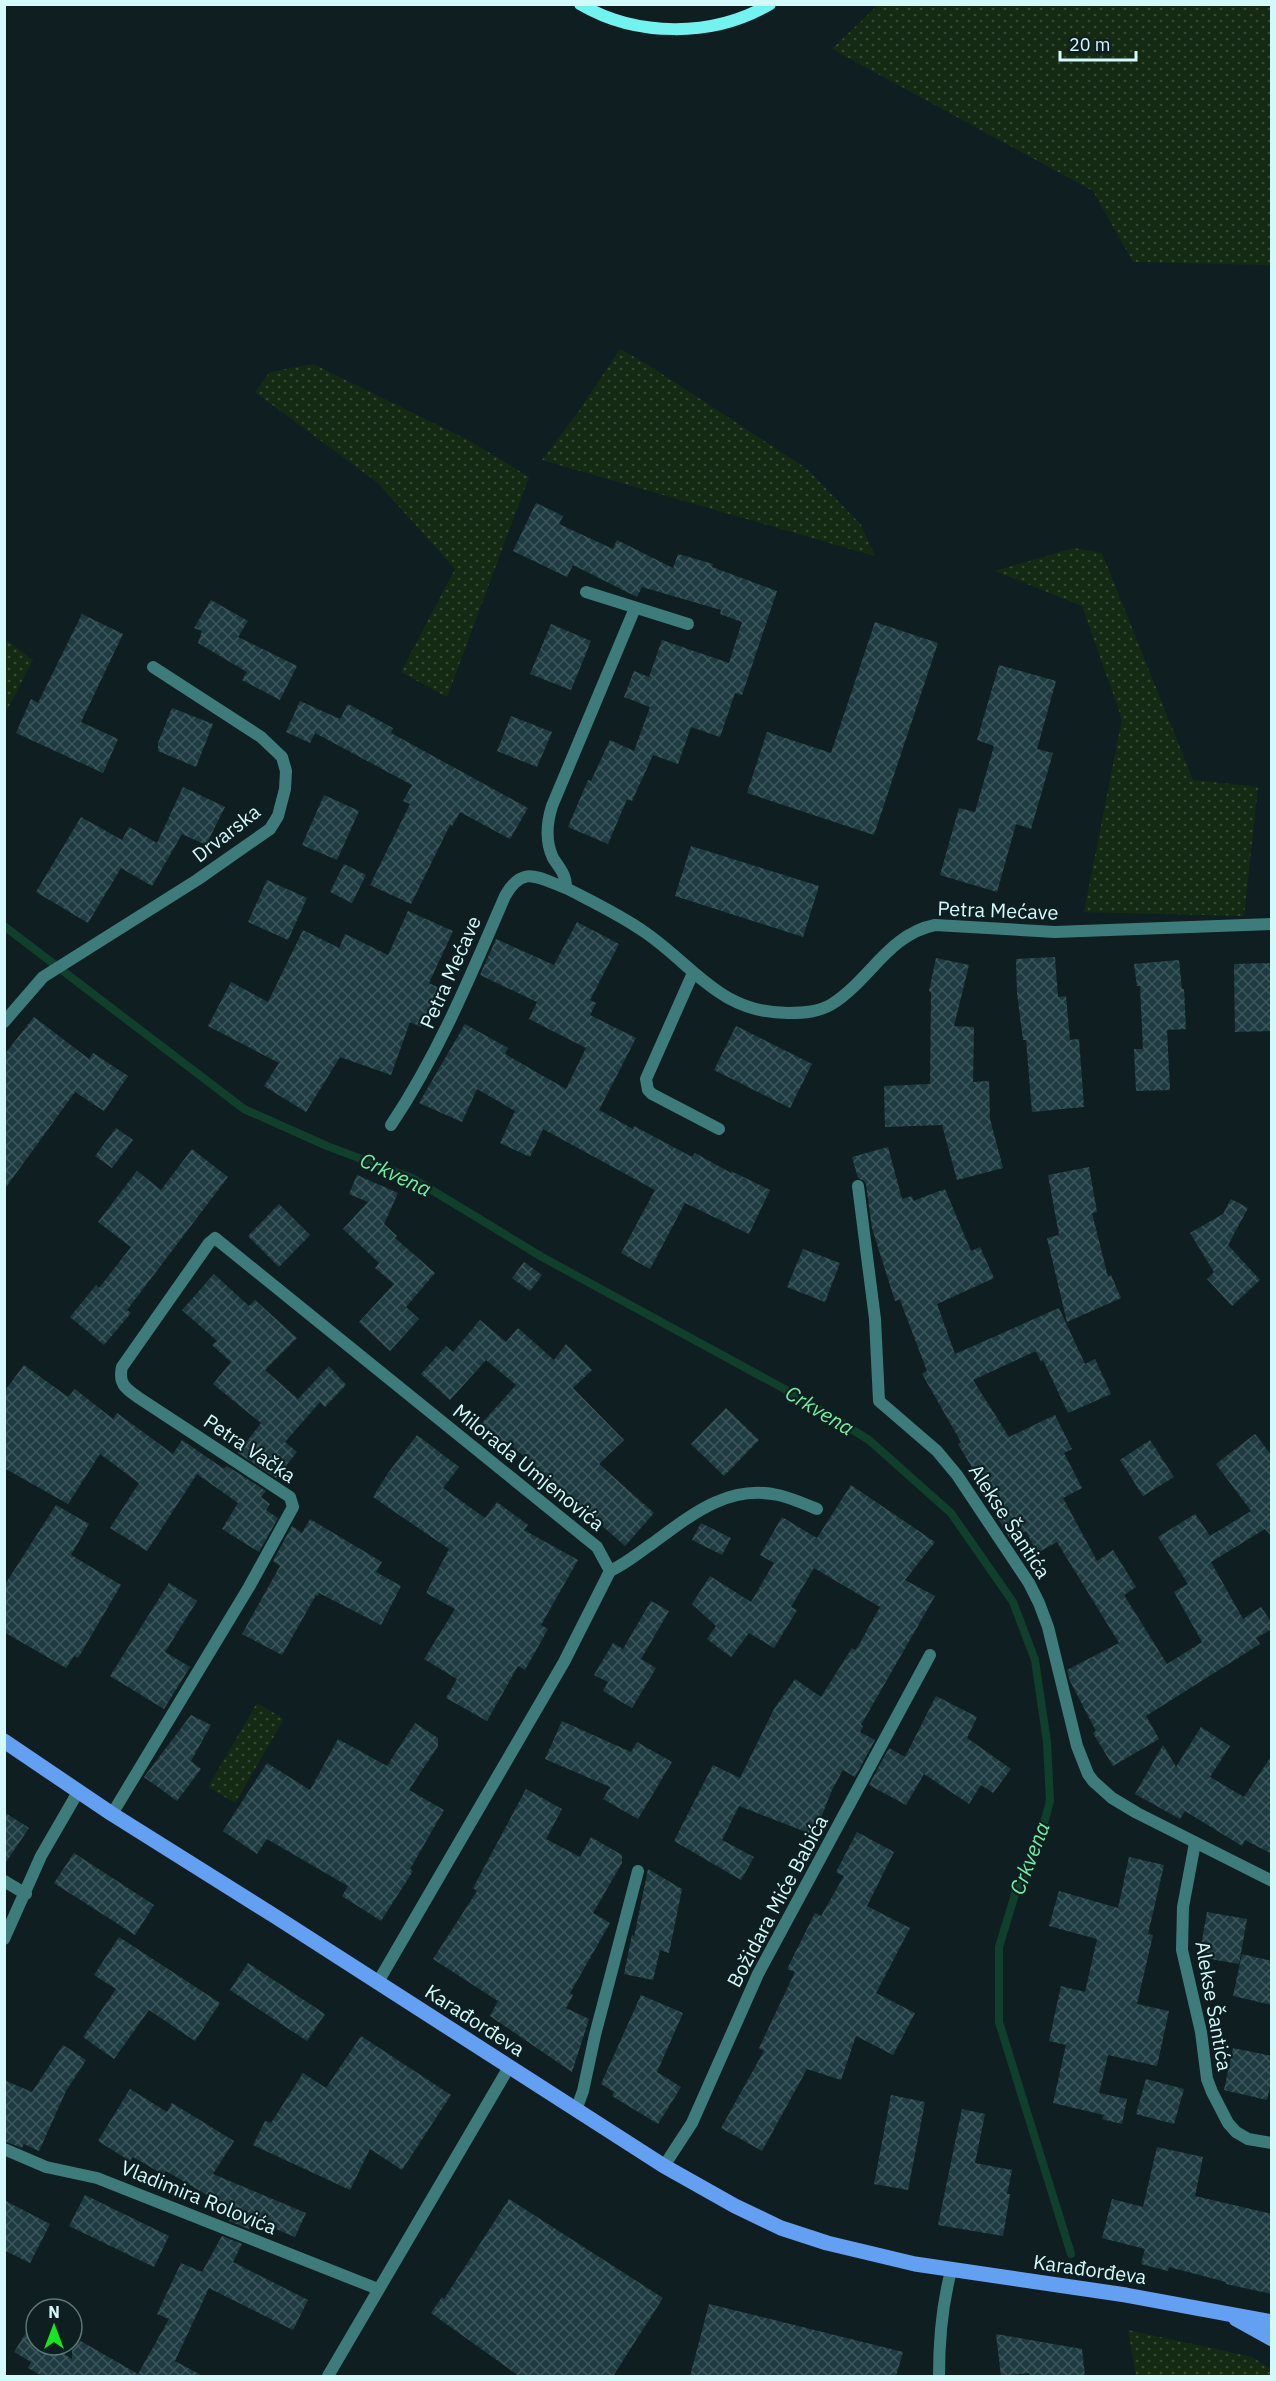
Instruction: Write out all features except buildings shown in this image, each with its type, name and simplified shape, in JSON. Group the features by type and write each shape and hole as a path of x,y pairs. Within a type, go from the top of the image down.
{"main road":[{"name":"Karađorđeva","path":"4,1742 112,1814 664,2166 735,2206 781,2228 869,2254 951,2271 1126,2295 1272,2322"},
{"name":"Karađorđeva","path":"1222,2312 1272,2338"}],"street":[{"path":"580,4 630,25 669,30 716,24 739,18 770,4"},
{"path":"586,592 688,624"},
{"path":"566,888 566,876 554,859 549,846 548,818 635,608"},
{"name":"Drvarska","path":"4,1022 43,977 197,880 270,829 278,816 286,771 282,757 273,746 153,667"},
{"name":"Petra Mećave","path":"391,1125 417,1085 459,1004 505,896 513,882 526,876 536,877 566,888 622,917 648,934 720,995 741,1005 782,1013 818,1010 838,1000 853,989 899,940 923,928 953,925 1054,932 1272,924"},
{"path":"693,973 647,1074 647,1085 652,1094 719,1129"},
{"name":"Alekse Šantića","path":"858,1186 875,1319 879,1401 944,1459 1004,1543 1029,1583 1048,1627 1069,1720 1088,1774 1112,1798 1272,1881"},
{"name":"Milorada Umjenovića","path":"215,1238 597,1547 610,1571"},
{"name":"Petra Vačka","path":"112,1814 249,1587 293,1507 290,1497 139,1398 123,1386 120,1377 122,1367 209,1243 215,1238"},
{"path":"378,1982 564,1662 610,1571 629,1562 690,1516 723,1498 744,1493 778,1495 818,1509"},
{"name":"Božidara Miće Babića","path":"664,2166 692,2123 758,1974 930,1655"},
{"path":"4,1939 41,1856 78,1792"},
{"name":"Alekse Šantića","path":"1195,1843 1183,1907 1182,1950 1201,2032 1207,2079 1228,2123 1236,2132 1248,2139 1272,2143"},
{"path":"576,2110 583,2091 595,2035 638,1871"},
{"path":"4,1881 26,1894"},
{"path":"328,2376 509,2067"},
{"name":"Vladimira Rolovića","path":"4,2149 46,2167 97,2178 378,2289"},
{"path":"939,2376 939,2346 946,2290 951,2271"}],"green space":[{"path":"878,5 1271,5 1271,265 1133,262 1093,191 832,49"},
{"path":"620,349 807,469 861,525 875,556 542,460 579,411"},
{"path":"313,364 472,442 529,477 447,697 401,672 455,569 378,483 255,392 270,372"},
{"path":"1074,548 1102,553 1193,780 1258,787 1244,916 1084,912 1122,719 1082,606 995,571"},
{"path":"5,639 33,660 5,714"},
{"path":"257,1703 284,1719 235,1803 208,1787"},
{"path":"1128,2330 1252,2357 1271,2369 1271,2376 1136,2376"}],"waterway":[{"name":"Crkvena","path":"4,926 244,1109 327,1146 412,1178 542,1257 801,1398 869,1440 951,1513 1013,1602 1035,1660 1047,1742 1050,1801 1038,1845 1016,1891 999,1947 999,2022 1071,2254"}]}
